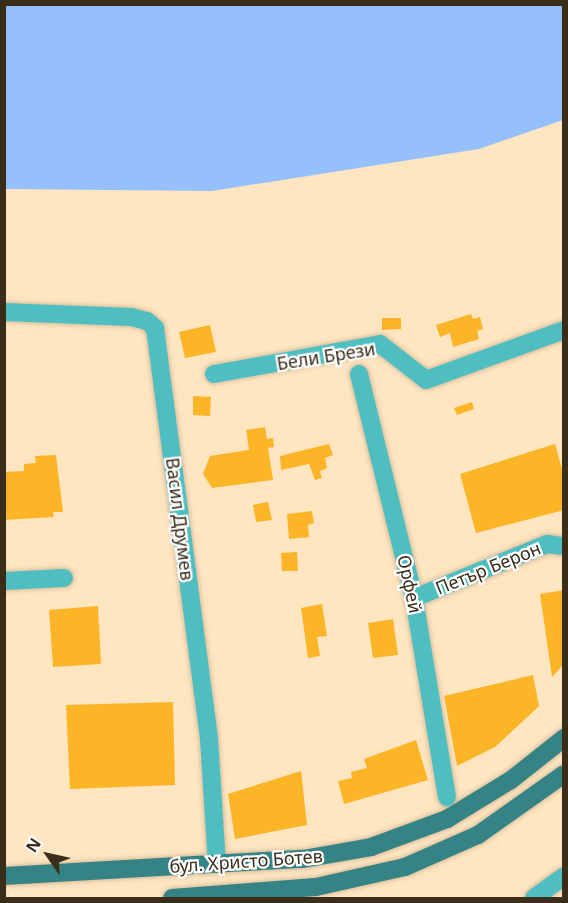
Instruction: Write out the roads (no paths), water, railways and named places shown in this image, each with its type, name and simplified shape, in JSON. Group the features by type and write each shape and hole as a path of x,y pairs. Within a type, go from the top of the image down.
{"main road":[{"name":"бул. Христо Ботев","path":"4,876 303,859 371,847 447,819 511,780 564,738"},
{"name":"бул. Христо Ботев","path":"172,898 316,887 405,867 478,835 564,774"}],"street":[{"name":"Васил Друмев","path":"4,312 131,317 147,321 155,328 209,738 217,864"},
{"name":"Бели Брези","path":"214,374 380,344 426,380 564,330"},
{"name":"Орфей","path":"359,374 414,598 447,797"},
{"name":"Петър Берон","path":"414,598 547,544 564,546"},
{"path":"4,581 64,578"},
{"path":"534,898 564,876"}],"water":[{"path":"5,4 563,5 563,120 479,149 212,191 5,189"}]}
